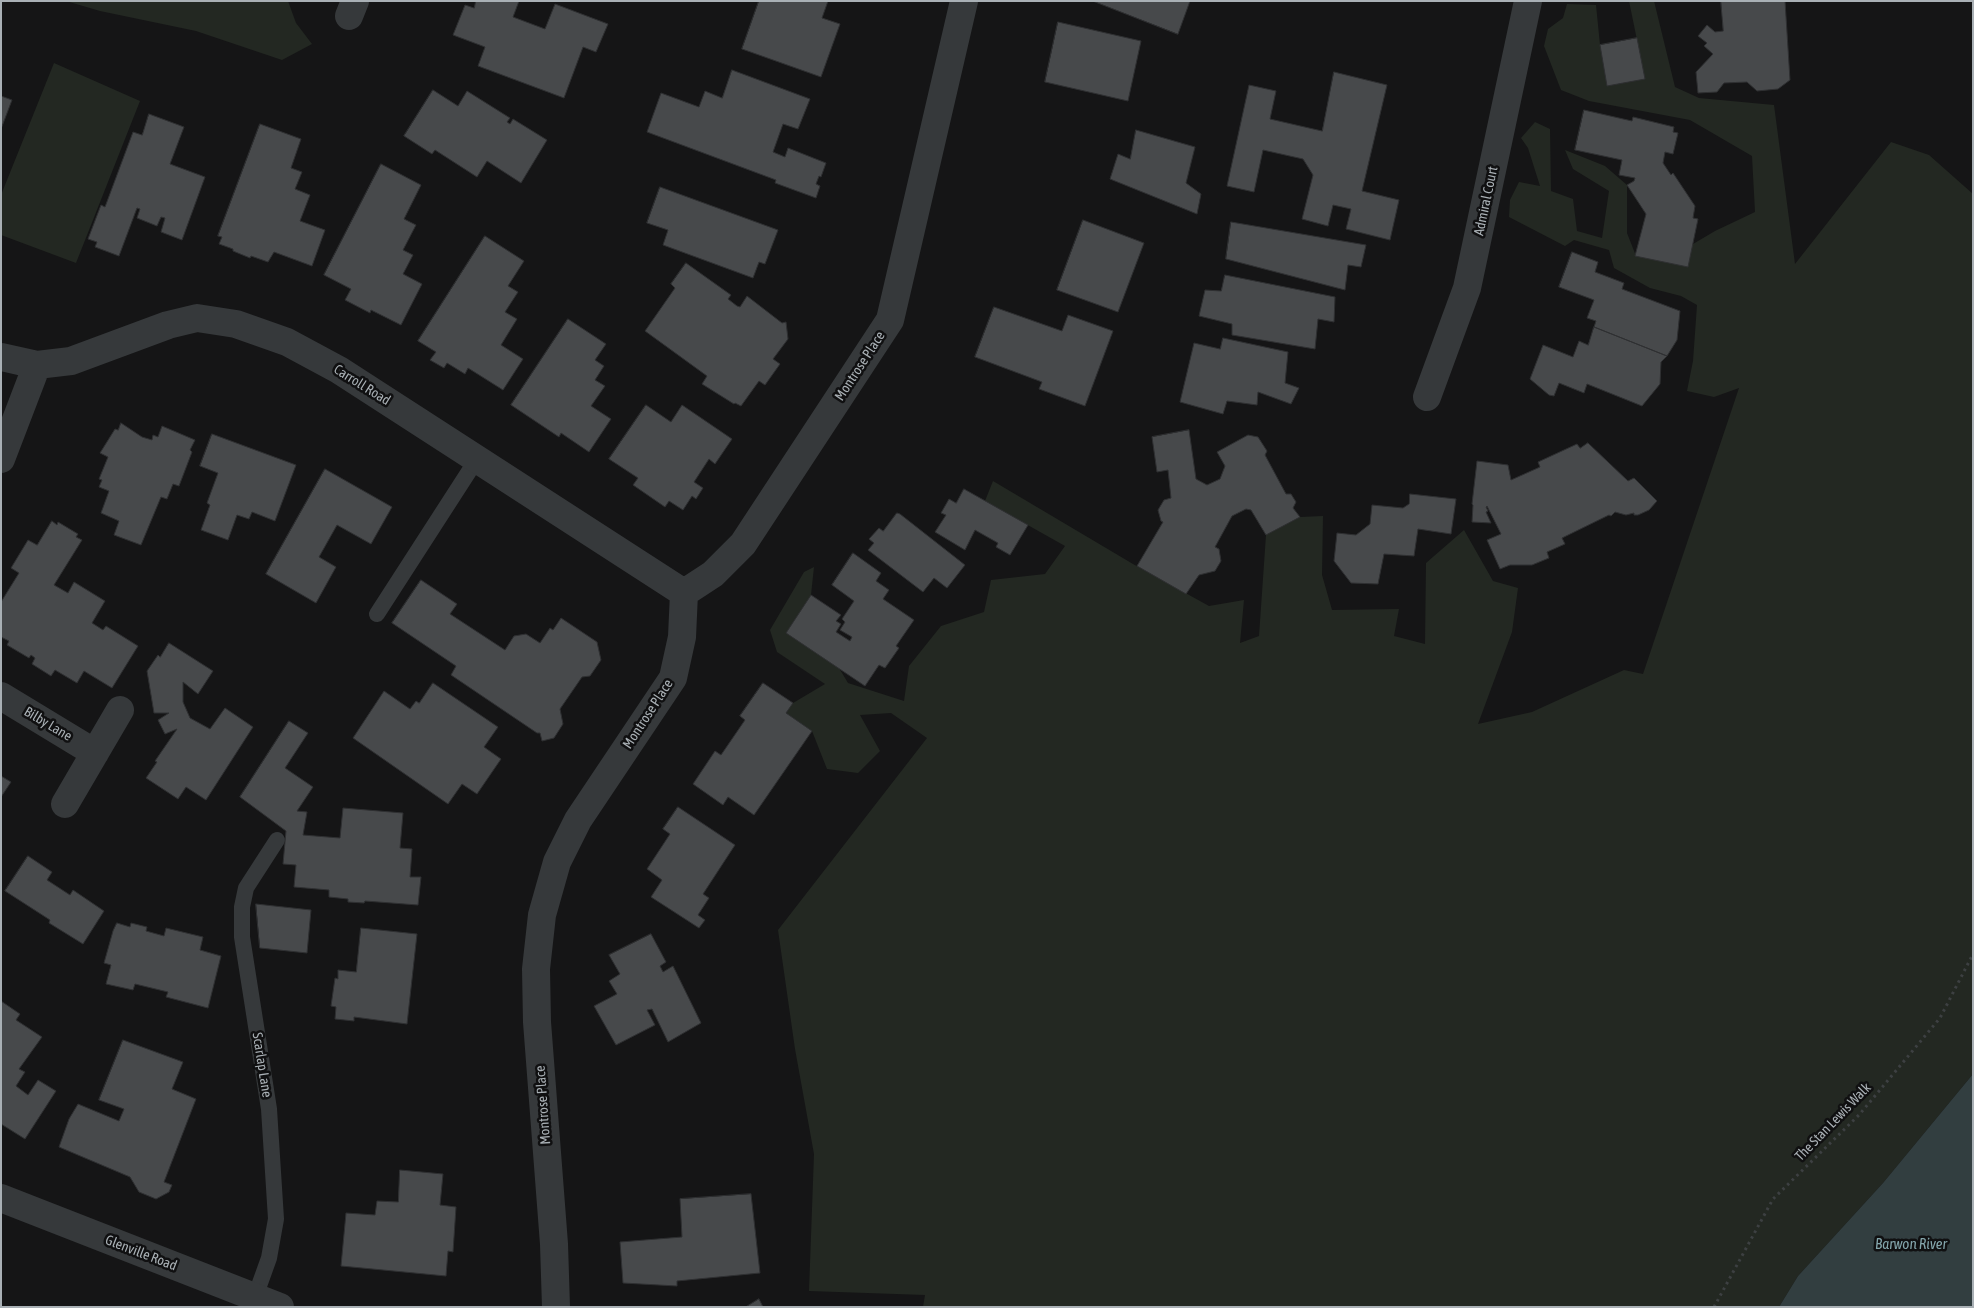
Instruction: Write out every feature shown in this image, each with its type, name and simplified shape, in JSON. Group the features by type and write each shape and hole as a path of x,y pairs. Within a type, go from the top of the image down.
{"street":[{"name":"Montrose Place","path":"556,1307 554,1244 537,1022 536,969 542,914 557,862 578,820 673,678 682,637 684,593 713,574 743,544 890,320 964,1"},
{"name":"Admiral Court","path":"1427,397 1467,288 1528,1"},
{"name":"Carroll Road","path":"1,356 37,365 71,361 168,325 197,318 236,324 287,342 339,370 684,593"},
{"path":"1,459 37,365"},
{"name":"Bilby Lane","path":"1,696 95,753"},
{"path":"65,804 120,710"},
{"name":"Glenville Road","path":"1,1198 280,1307"}],"lane":[{"path":"377,614 478,460"},
{"name":"Scarlap Lane","path":"254,1297 269,1258 276,1219 269,1109 242,937 242,907 246,888 277,840"}],"path":[{"name":"The Stan Lewis Walk","path":"1714,1307 1773,1198 1858,1115 1940,1018 1973,954"}],"shaded area":[{"path":"66,1 288,1 296,23 312,44 282,60 196,31 100,11"},
{"path":"1629,1 1654,1 1675,87 1699,98 1774,105 1795,264 1891,142 1929,155 1973,194 1973,1074 1883,1183 1798,1276 1779,1307 923,1307 925,1295 809,1291 814,1154 795,1049 778,930 927,738 891,713 860,715 880,751 858,773 827,769 812,731 786,713 793,703 825,684 777,652 770,630 804,572 814,567 811,595 786,633 839,668 848,683 904,701 909,666 941,626 984,612 991,580 1045,574 1065,546 985,501 993,481 1133,564 1209,606 1244,600 1240,643 1259,636 1266,535 1300,517 1323,516 1322,575 1332,610 1399,609 1394,636 1425,644 1426,563 1464,530 1493,581 1518,588 1512,632 1478,724 1532,712 1624,670 1643,674 1739,388 1714,397 1687,391 1693,361 1697,305 1681,296 1650,288 1614,268 1609,250 1574,240 1565,246 1509,217 1510,200 1519,182 1540,186 1528,148 1521,138 1535,122 1550,129 1551,191 1573,199 1577,231 1602,238 1609,191 1573,169 1565,150 1605,166 1627,185 1627,233 1636,256 1693,244 1755,212 1752,156 1690,120 1589,101 1561,90 1544,46 1548,29 1563,18 1567,4 1596,5 1607,86 1645,79"},
{"path":"54,63 140,101 76,263 1,235 1,195"}],"water":[{"name":"Barwon River","path":"1973,1074 1973,1307 1779,1307 1798,1276 1883,1183"}],"building":[{"path":"476,1 519,1 513,17 545,29 555,4 608,24 596,52 583,47 564,98 478,66 485,47 453,35 465,5 474,8"},
{"path":"759,1 828,1 822,18 840,24 821,77 742,49"},
{"path":"1093,1 1190,1 1178,34"},
{"path":"1721,1 1785,1 1790,80 1778,89 1757,91 1747,82 1724,83 1717,92 1698,93 1696,72 1713,54 1704,46 1707,43 1698,36 1707,25 1715,32 1723,31"},
{"path":"1058,22 1141,41 1128,101 1045,82"},
{"path":"1637,38 1645,79 1607,86 1600,45"},
{"path":"732,70 810,99 798,129 783,124 773,152 785,157 788,148 826,163 821,177 819,176 816,184 820,186 816,198 775,183 776,180 647,132 661,93 699,107 705,91 722,98"},
{"path":"1334,72 1387,85 1362,191 1399,200 1390,240 1346,229 1351,209 1333,205 1328,226 1302,219 1313,175 1303,159 1263,150 1254,192 1227,186 1249,85 1276,91 1270,119 1322,131"},
{"path":"433,90 458,106 467,91 510,118 507,122 510,124 513,119 547,140 521,183 487,161 477,177 435,150 432,154 404,136"},
{"path":"1,96 12,100 1,129"},
{"path":"1584,110 1632,121 1633,117 1674,127 1673,132 1678,133 1673,154 1665,152 1663,163 1671,175 1673,173 1695,206 1693,218 1698,219 1688,267 1635,256 1646,214 1627,185 1634,181 1635,178 1619,175 1622,160 1575,150"},
{"path":"149,114 184,127 170,164 205,177 182,240 161,232 165,218 161,217 157,226 137,218 140,209 137,208 119,256 95,247 97,242 88,239 101,205 105,207 133,132 142,135"},
{"path":"260,124 301,139 291,168 302,172 295,189 310,195 300,221 325,230 312,266 274,252 268,262 251,256 250,258 219,244 222,237 218,236"},
{"path":"1136,130 1195,147 1186,183 1201,194 1197,214 1110,179 1118,154 1130,159"},
{"path":"381,164 421,185 404,219 416,225 403,250 413,255 403,274 422,284 401,325 371,310 370,313 345,300 351,289 324,275"},
{"path":"660,187 778,230 765,264 759,262 753,278 663,245 668,230 647,223"},
{"path":"1083,220 1144,243 1118,312 1057,290"},
{"path":"1231,222 1366,245 1361,267 1348,265 1345,290 1226,259"},
{"path":"485,236 524,261 508,286 518,292 505,312 517,319 501,345 523,359 503,390 468,368 465,374 447,363 444,368 430,360 436,352 418,341"},
{"path":"1572,252 1598,262 1595,272 1624,283 1622,289 1680,311 1677,340 1667,356 1594,327 1596,321 1587,318 1594,300 1559,287"},
{"path":"686,263 731,295 728,299 737,306 740,307 747,296 782,323 786,322 788,339 773,359 780,364 765,385 759,381 741,406 734,404 702,384 707,376 645,331 675,288 671,284"},
{"path":"1225,275 1335,297 1334,322 1318,319 1315,349 1232,335 1232,324 1199,316 1205,290 1221,291"},
{"path":"994,307 1062,331 1068,315 1113,331 1085,406 1039,389 1042,382 975,357"},
{"path":"568,319 606,344 595,360 604,366 595,380 605,386 591,406 611,419 589,452 561,433 559,437 511,405"},
{"path":"1594,327 1667,356 1661,362 1660,384 1642,406 1587,384 1584,393 1559,383 1554,396 1549,395 1530,379 1543,345 1573,357 1579,341 1588,345"},
{"path":"1223,338 1288,352 1285,383 1299,388 1291,404 1258,392 1257,405 1227,401 1223,414 1180,402 1194,343 1220,349"},
{"path":"646,405 671,422 682,405 732,439 715,464 709,459 694,482 703,488 696,499 692,496 683,510 669,501 665,507 633,485 638,478 609,459"},
{"path":"121,423 142,437 152,440 153,435 158,437 162,426 195,440 179,486 173,484 167,499 161,497 141,545 114,535 119,521 101,513 109,491 99,487 102,480 99,479 108,457 100,453 115,429 118,430"},
{"path":"1189,430 1196,479 1207,485 1220,479 1225,466 1217,452 1248,435 1258,437 1267,451 1265,455 1286,494 1291,494 1296,502 1293,508 1300,517 1266,535 1251,510 1246,509 1232,516 1215,547 1219,549 1221,561 1215,571 1199,575 1186,594 1137,566 1163,522 1158,510 1164,500 1171,498 1168,470 1157,472 1152,437"},
{"path":"212,434 296,465 275,521 252,512 249,519 237,515 228,540 201,530 210,505 207,503 218,473 200,466"},
{"path":"1588,443 1628,481 1634,478 1657,501 1649,510 1638,515 1634,515 1634,513 1626,515 1615,512 1611,516 1609,515 1562,538 1565,544 1547,552 1549,558 1532,565 1510,565 1500,569 1487,540 1501,534 1487,506 1488,511 1486,512 1491,523 1472,522 1477,461 1508,465 1511,480 1540,467 1538,462 1577,444 1580,448"},
{"path":"325,469 392,507 371,544 337,525 319,557 336,567 316,603 266,574"},
{"path":"964,489 1028,525 1010,555 996,547 998,543 975,530 965,550 935,532 946,515 941,513 949,499 956,503"},
{"path":"1410,494 1456,499 1451,534 1418,529 1414,556 1384,554 1378,584 1351,583 1334,561 1337,533 1356,535 1370,524 1372,505 1403,508 1409,504"},
{"path":"897,513 965,565 947,588 934,578 923,592 868,550 874,543 869,539 879,528 883,531"},
{"path":"52,521 57,525 58,522 78,534 76,537 82,540 54,585 68,593 74,582 105,601 92,623 103,630 106,626 138,646 112,688 84,671 77,683 55,670 51,676 32,664 35,658 31,655 29,658 7,645 9,641 1,637 1,602 19,573 11,568 28,540 37,545"},
{"path":"853,553 881,573 876,581 889,590 883,599 914,620 896,646 899,648 885,668 879,665 865,686 786,633 811,595 841,615 836,621 841,624 836,632 850,641 852,637 840,630 845,622 842,619 854,601 832,585"},
{"path":"421,580 457,604 450,614 505,650 514,636 526,634 540,643 550,628 553,630 561,618 597,642 601,660 590,676 582,677 560,709 563,724 554,738 542,741 540,733 537,733 451,675 456,666 392,623"},
{"path":"169,643 213,671 198,694 183,682 183,702 190,718 210,729 225,708 253,727 206,800 186,787 178,799 146,778 177,729 165,734 158,720 169,713 154,713 147,671 158,655 160,657"},
{"path":"433,683 498,727 484,747 501,759 477,794 462,784 448,804 353,738 384,691 410,709 416,701 419,703"},
{"path":"763,683 793,703 786,713 812,731 754,815 728,797 723,805 693,784 715,751 721,755 745,720 740,716"},
{"path":"289,721 308,733 285,768 313,787 297,811 307,812 303,835 340,838 343,808 403,813 400,848 412,849 410,877 421,877 418,905 365,901 364,903 348,902 348,899 329,897 329,890 294,887 296,865 283,864 286,831 240,797"},
{"path":"1,776 11,782 1,797"},
{"path":"678,807 735,845 703,894 709,898 698,915 705,920 699,928 651,897 662,880 647,869 670,834 663,829"},
{"path":"28,856 52,872 47,880 70,895 73,890 104,911 83,944 49,923 50,920 5,891"},
{"path":"256,904 311,910 307,953 260,948"},
{"path":"117,923 130,927 131,923 147,927 146,931 164,936 166,928 203,937 200,950 221,956 208,1008 166,997 168,992 135,984 133,990 106,984 111,965 104,963"},
{"path":"361,928 417,934 407,1024 354,1017 354,1021 335,1019 336,1007 331,1006 335,978 338,979 338,970 356,972"},
{"path":"651,934 666,962 660,966 663,972 673,966 701,1023 668,1042 652,1009 647,1010 655,1025 616,1045 594,1006 617,994 609,981 620,974 609,955"},
{"path":"1,1001 20,1014 16,1020 42,1037 19,1069 25,1072 16,1086 28,1095 38,1080 56,1091 25,1139 1,1124"},
{"path":"123,1040 183,1062 172,1089 196,1099 164,1182 172,1185 169,1192 156,1199 139,1192 130,1177 59,1147 69,1119 78,1104 119,1121 124,1109 99,1100"},
{"path":"400,1170 443,1174 440,1205 456,1207 453,1252 448,1251 446,1276 341,1266 346,1213 375,1215 377,1201 398,1202"},
{"path":"751,1194 760,1273 677,1281 677,1286 623,1283 620,1242 682,1237 680,1199"},
{"path":"759,1299 763,1307 746,1307"}]}
